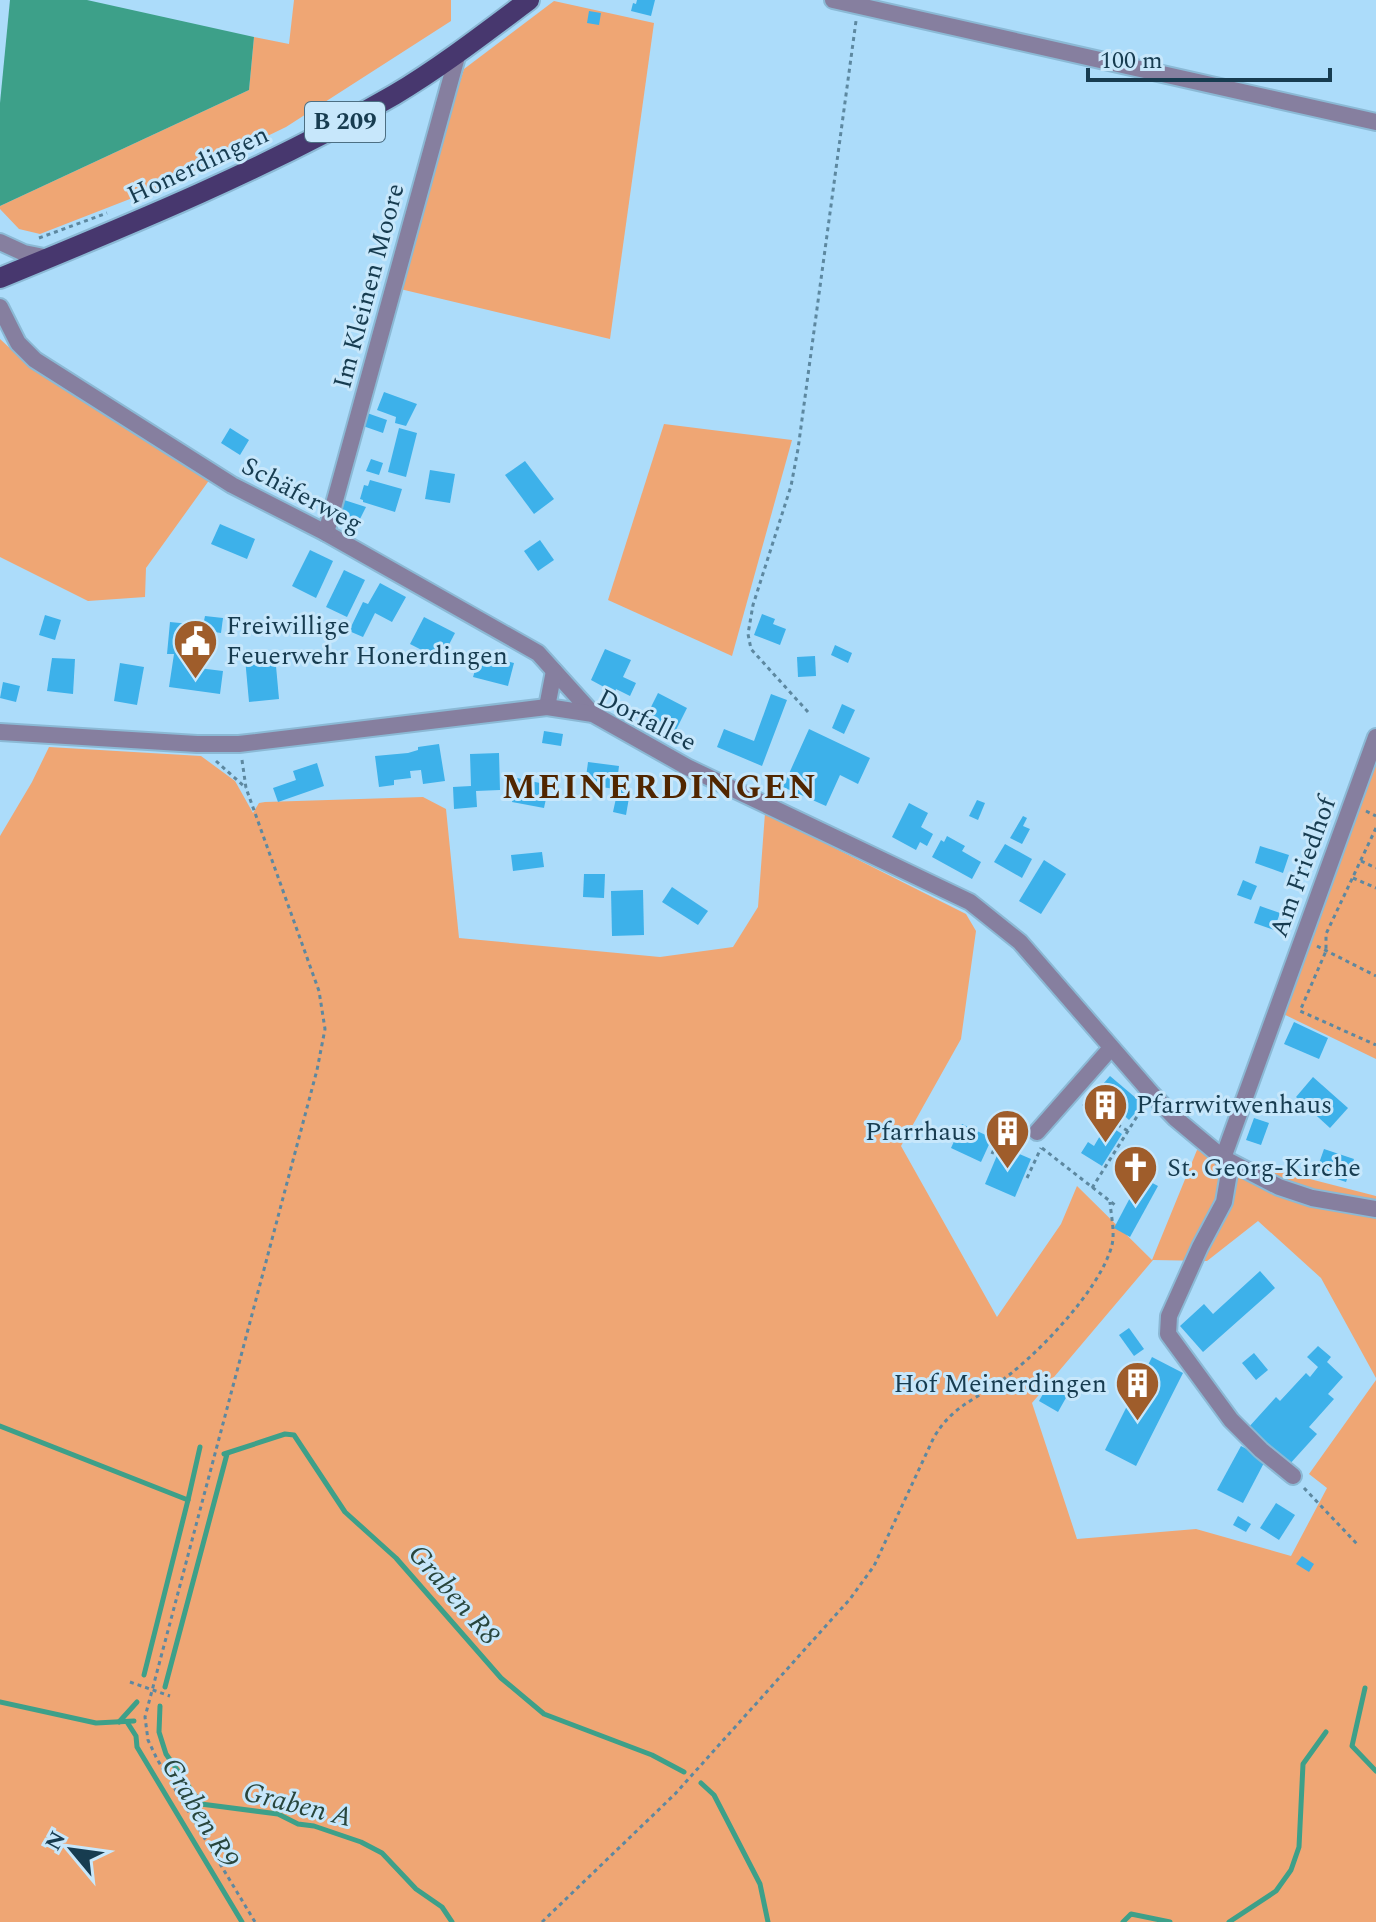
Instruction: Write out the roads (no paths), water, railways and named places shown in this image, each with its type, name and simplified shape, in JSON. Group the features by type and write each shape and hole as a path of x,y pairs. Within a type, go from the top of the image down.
{"main road":[{"name":"Honerdingen","path":"0,278 147,219 261,166 396,94 529,0"}],"street":[{"path":"833,0 1376,122"},
{"name":"Im Kleinen Moore","path":"326,533 458,53"},
{"path":"0,242 24,253 49,258"},
{"name":"Schäferweg","path":"0,307 18,343 35,360 232,485 326,533 538,653 593,714"},
{"path":"547,707 554,671"},
{"name":"Dorfallee","path":"0,732 239,744 547,707 593,714 687,767 970,902 1020,942 1152,1094 1175,1118 1223,1158 1279,1187 1312,1198 1376,1209"},
{"name":"Am Friedhof","path":"1223,1158 1376,737"},
{"path":"1033,1136 1111,1048"},
{"path":"1223,1158 1229,1173 1224,1202 1169,1316 1168,1334 1231,1420 1293,1476"}],"waterway":[{"name":"Graben R8","path":"0,1426 188,1500 200,1447"},
{"name":"Graben R8","path":"224,1454 285,1434 294,1435 345,1512 396,1558 501,1678 544,1714 652,1755 684,1772"},
{"path":"165,1687 227,1454"},
{"path":"144,1675 188,1500"},
{"path":"1365,1688 1352,1746 1376,1771"},
{"name":"Graben A","path":"0,1702 96,1723 134,1721"},
{"path":"119,1722 137,1702"},
{"name":"Graben A","path":"160,1706 159,1732 166,1754 201,1804 278,1814 298,1824 314,1826 361,1842 382,1853 416,1889 442,1907 452,1922"},
{"name":"Graben R9","path":"127,1722 136,1736 137,1747 242,1922"},
{"path":"1229,1922 1276,1891 1291,1870 1299,1847 1303,1764 1326,1732"},
{"name":"Graben R8","path":"701,1783 714,1795 760,1884 768,1922"},
{"path":"1123,1922 1131,1914 1170,1922"}],"place":[{"name":"Freiwillige Feuerwehr Honerdingen","path":"195,680"},
{"name":"Pfarrwitwenhaus","path":"1105,1144"},
{"name":"Pfarrhaus","path":"1008,1171"},
{"name":"St. Georg-Kirche","path":"1136,1207"},
{"name":"Hof Meinerdingen","path":"1138,1423"}],"district":[{"name":"MEINERDINGEN","path":"660,788"}]}
